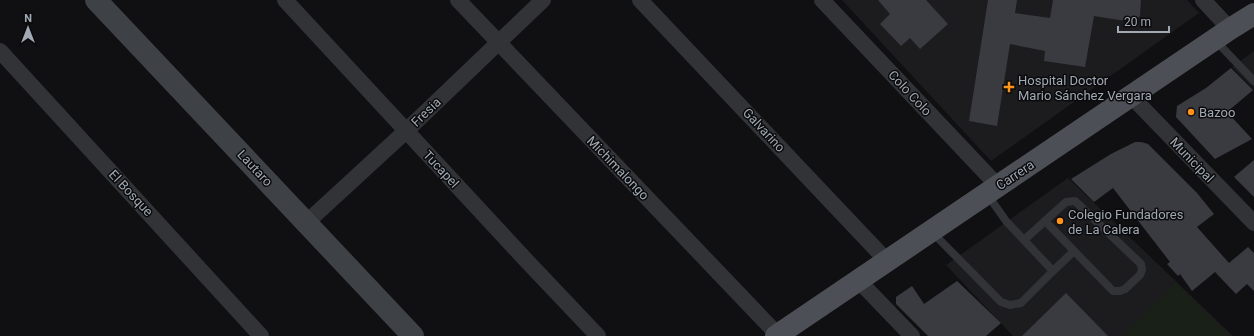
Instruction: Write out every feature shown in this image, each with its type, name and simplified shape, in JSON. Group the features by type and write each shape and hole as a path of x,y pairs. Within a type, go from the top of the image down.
{"main road":[{"name":"Carrera","path":"777,335 1222,34 1254,14"}],"street":[{"name":"Lautaro","path":"96,0 413,336"},
{"name":"Tucapel","path":"285,0 598,336"},
{"name":"Michimalongo","path":"458,0 777,335"},
{"name":"Fresia","path":"306,223 406,131 544,0"},
{"name":"Galvarino","path":"640,0 887,261"},
{"name":"Colo Colo","path":"822,0 992,190"},
{"path":"1204,0 1222,34"},
{"name":"El Bosque","path":"0,51 262,336"},
{"name":"Municipal","path":"1131,96 1254,223"},
{"path":"858,280 912,336"}],"lane":[{"path":"1222,34 1254,81"},
{"path":"992,190 1006,221 1053,271"},
{"path":"1024,240 1045,221 1066,202 1075,201 1141,264 1142,270 1140,275 1125,289 1114,291 1045,221"},
{"path":"931,231 1001,302 1010,305 1021,303 1074,251"}],"shaded area":[{"name":"Hospital Doctor Mario Sánchez Vergara","path":"842,0 1187,0 1199,13 991,161"},
{"path":"1254,51 1254,89 1232,67"},
{"name":"Colegio Fundadores de La Calera","path":"1068,178 1233,336 1013,336 946,265"},
{"path":"1176,283 1229,336 1126,336 1124,334"}],"building":[{"path":"878,0 926,0 948,24 920,49 910,38 901,46 880,24 890,14"},
{"path":"988,0 1017,0 1015,13 1050,18 1053,0 1141,0 1140,16 1132,22 1094,16 1085,67 1044,61 1045,51 1010,44 997,126 969,121"},
{"path":"1231,68 1253,90 1227,112 1252,139 1215,159 1176,117 1177,106 1206,88"},
{"path":"1135,142 1148,144 1197,193 1214,214 1197,227 1229,263 1248,247 1254,253 1254,291 1247,284 1236,294 1215,272 1192,291 1180,274 1178,276 1167,264 1170,262 1113,188 1094,202 1071,179 1111,154"},
{"path":"1254,160 1254,197 1234,177"},
{"path":"957,281 1001,323 986,336 928,336 896,304 896,297 912,286 924,304"},
{"path":"1066,293 1108,336 1022,336"}],"place":[{"name":"Hospital Doctor Mario Sánchez Vergara","path":"1009,87"},
{"name":"Bazoo","path":"1191,112"},
{"name":"Colegio Fundadores de La Calera","path":"1060,221"}]}
